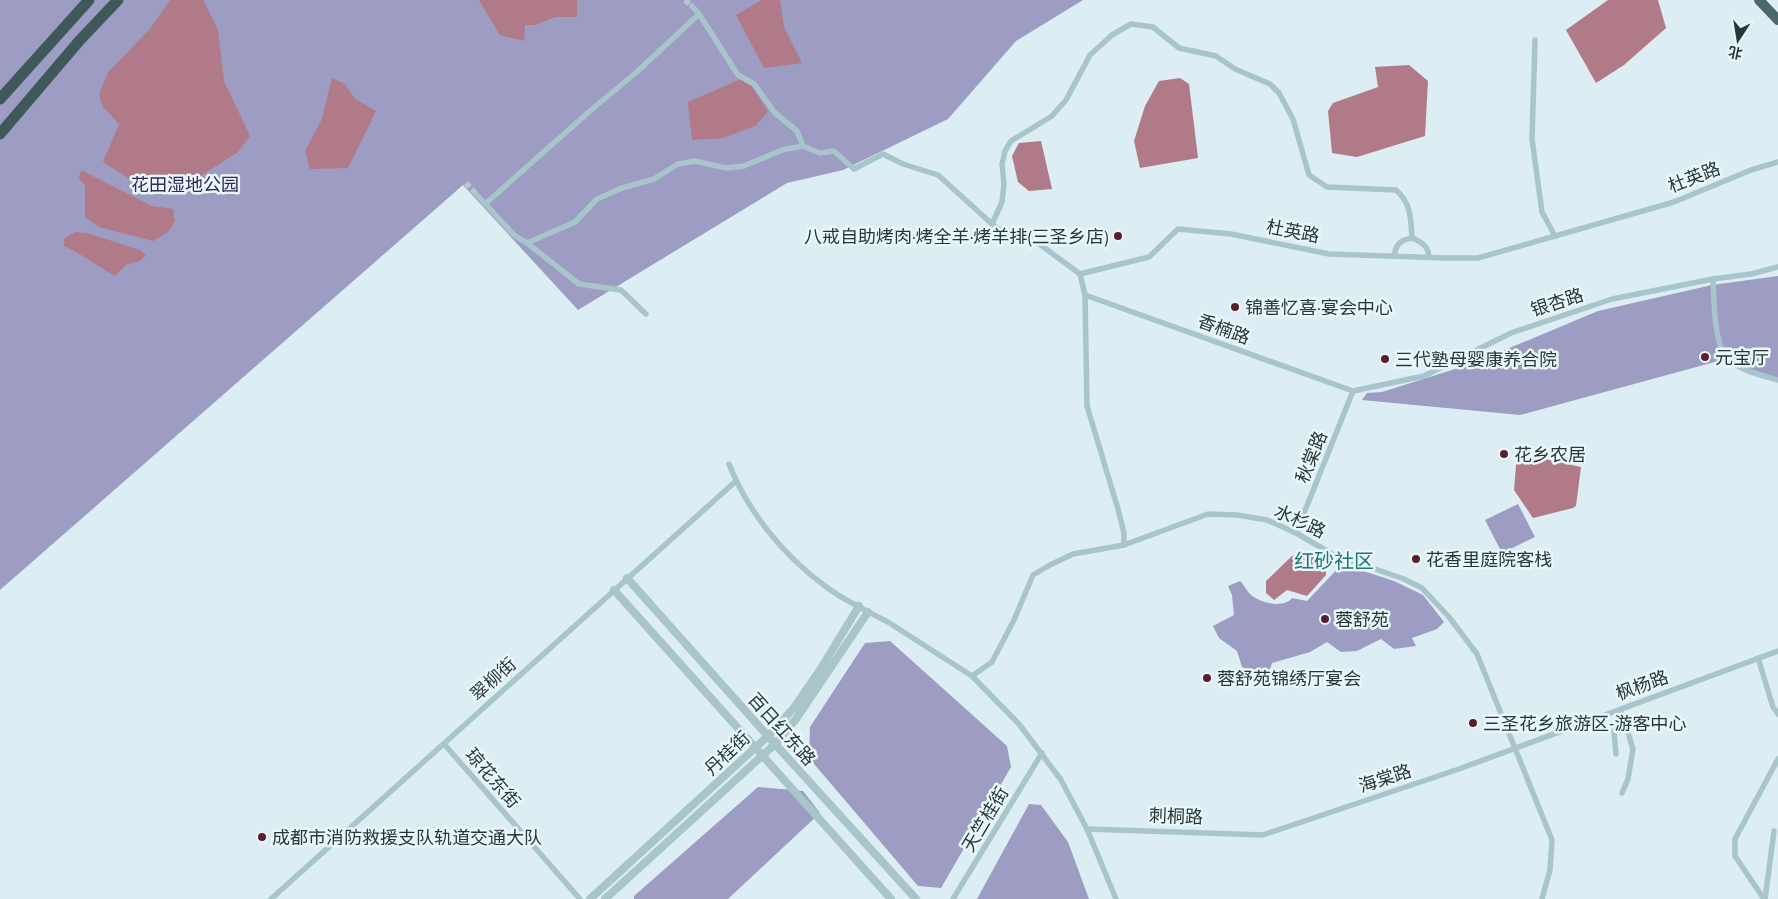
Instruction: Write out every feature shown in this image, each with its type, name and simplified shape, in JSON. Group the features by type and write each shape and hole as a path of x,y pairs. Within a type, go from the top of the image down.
{"highway":[{"path":"0,99 88,0"},
{"path":"0,134 80,40 118,0"},
{"path":"1760,0 1778,20"}],"street":[{"path":"692,6 738,75 754,84 775,113 796,131 803,146"},
{"path":"485,204 590,110 639,70 699,14"},
{"path":"992,224 1002,202 1004,184 1002,164 1005,151 1011,141 1052,116 1066,100 1090,54 1112,35 1131,24 1153,27 1179,48 1216,56 1235,69 1270,84 1279,94 1293,119 1308,176 1327,187 1396,190 1404,197 1410,212 1412,238"},
{"path":"1535,40 1532,139 1542,212 1555,236"},
{"path":"527,243 575,222 598,199 622,188 654,178 678,164 695,161 726,168 744,166 782,150 803,146 820,153 834,152 854,169 883,154 903,164 938,175 1002,231 1027,235 1080,274 1085,295 1087,406 1118,509 1124,533 1124,545"},
{"name":"杜英路","path":"1080,274 1149,257 1178,229 1231,234 1329,254 1478,258 1674,202 1752,170 1778,162"},
{"path":"477,194 515,236 527,243 579,284 621,290 646,314"},
{"path":"1394,256 1396,246 1400,241 1412,238 1425,245 1428,250 1428,257"},
{"name":"银杏路","path":"1353,392 1424,376 1511,333 1612,299 1713,279 1751,274 1778,267"},
{"path":"1713,279 1717,334 1725,357 1747,371 1778,380"},
{"name":"香楠路","path":"1085,295 1353,392"},
{"name":"秋棠路","path":"1296,533 1353,392"},
{"path":"729,464 736,481 755,511 790,558 826,587 890,623 972,676 1019,724 1061,780 1087,829 1116,899"},
{"name":"翠柳街","path":"271,899 736,481"},
{"name":"水杉路","path":"972,676 992,662 1014,620 1033,575 1073,554 1124,545 1208,514 1238,515 1267,520 1296,533 1332,554 1404,579 1422,588 1449,616 1477,654 1552,840 1550,870 1542,899"},
{"name":"百日红东路","path":"627,578 774,744 916,899"},
{"name":"百日红东路","path":"614,590 891,899"},
{"name":"丹桂街","path":"590,899 768,736 793,709 820,670 859,606"},
{"name":"丹桂街","path":"605,899 774,744 796,719 868,612"},
{"name":"枫杨路","path":"1515,748 1778,650"},
{"path":"1758,658 1773,707 1778,714"},
{"path":"1620,710 1633,749 1628,779 1622,793"},
{"path":"1616,754 1614,731 1626,726"},
{"name":"琼花东街","path":"444,744 580,899"},
{"name":"海棠路","path":"1263,834 1459,769 1515,748"},
{"name":"天竺桂街","path":"953,899 1042,753"},
{"path":"1764,899 1735,856 1735,838 1778,759"},
{"name":"刺桐路","path":"1087,829 1263,834"},
{"path":"1764,899 1774,831"}],"green space":[{"name":"花田湿地公园","path":"0,0 1083,0 1016,41 948,119 843,170 787,183 578,310 463,185 0,590"},
{"path":"1778,276 1778,378 1722,360 1520,415 1362,400 1367,393 1382,392 1471,364 1598,311 1712,285"},
{"path":"1518,504 1535,537 1502,553 1485,520"},
{"path":"1342,564 1394,581 1423,595 1444,622 1437,629 1412,638 1416,646 1394,649 1381,639 1357,651 1341,652 1327,642 1310,652 1272,663 1267,678 1242,667 1237,651 1219,638 1213,626 1234,615 1232,595 1228,586 1240,581 1254,597 1271,604 1283,603 1292,598 1307,601"},
{"path":"890,641 1007,746 1011,767 941,888 918,886 809,758 810,727 865,643"},
{"path":"758,787 803,791 820,813 728,899 634,899 634,896"},
{"path":"1029,804 1041,805 1068,842 1089,899 977,899"}],"shaded area":[{"path":"170,0 203,0 218,30 224,81 250,136 238,152 182,188 139,185 103,162 119,124 103,107 99,95 108,72 149,30"},
{"path":"479,0 577,0 577,17 555,17 536,25 525,25 524,41 500,35"},
{"path":"762,0 780,0 784,27 802,63 764,68 736,15"},
{"path":"1608,0 1658,0 1666,28 1624,65 1596,83 1566,30"},
{"path":"1409,65 1428,81 1425,136 1357,157 1332,153 1328,111 1333,103 1378,87 1375,67"},
{"path":"332,78 345,84 355,99 376,111 348,168 310,169 305,151 322,119"},
{"path":"1180,78 1189,84 1198,158 1140,168 1134,141 1145,106 1159,81"},
{"path":"741,79 752,86 768,112 755,126 723,138 692,140 688,102"},
{"path":"1041,141 1052,189 1029,191 1018,182 1012,156 1019,143"},
{"path":"81,170 152,206 173,209 175,221 168,232 153,241 99,227 85,217 85,186 79,178"},
{"path":"75,232 87,233 140,250 146,255 140,261 126,265 115,276 64,246 64,239"},
{"path":"1517,453 1581,467 1576,506 1533,518 1514,490"},
{"path":"1305,552 1326,564 1326,575 1307,596 1287,590 1274,600 1266,593 1266,581 1292,556"}],"tunnel":[{"path":"685,0 692,6"},
{"path":"466,183 477,195"}],"place":[{"name":"八戒自助烤肉·烤全羊·烤羊排(三圣乡店)","path":"1118,236"},
{"name":"锦善忆喜·宴会中心","path":"1235,307"},
{"name":"元宝厅","path":"1705,357"},
{"name":"三代塾母婴康养合院","path":"1385,359"},
{"name":"花乡农居","path":"1504,454"},
{"name":"花香里庭院客栈","path":"1416,559"},
{"name":"蓉舒苑","path":"1325,619"},
{"name":"蓉舒苑锦绣厅宴会","path":"1207,678"},
{"name":"三圣花乡旅游区-游客中心","path":"1473,723"},
{"name":"成都市消防救援支队轨道交通大队","path":"262,837"}],"district":[{"name":"红砂社区","path":"1334,561"}]}
